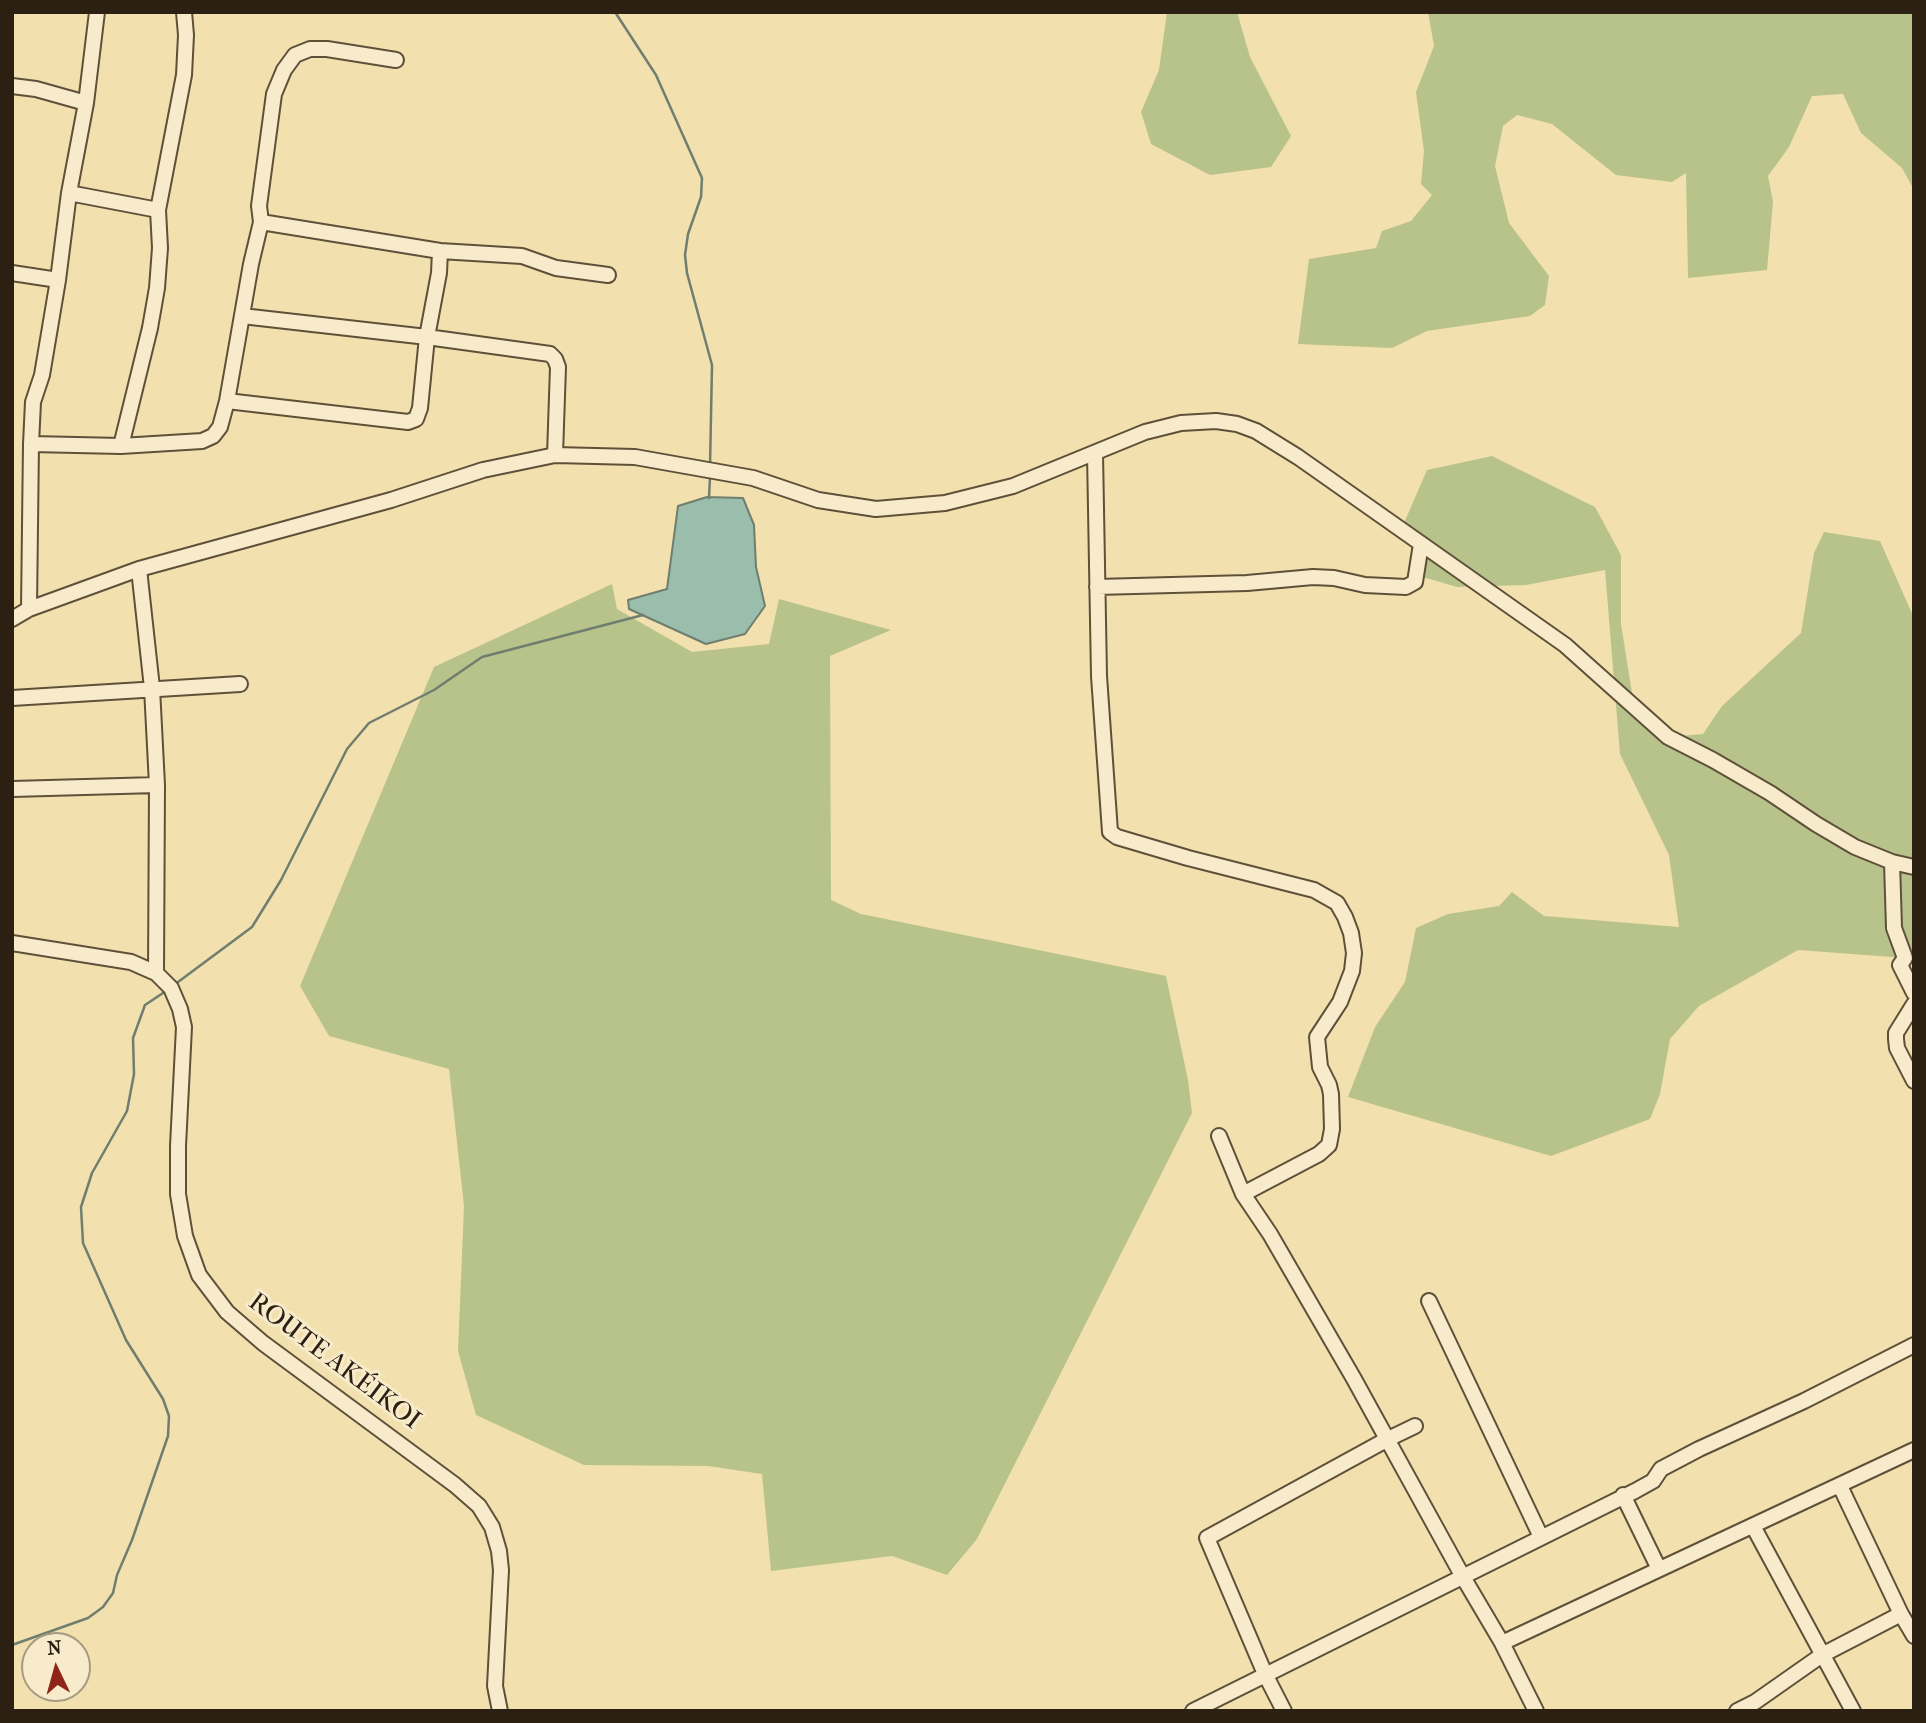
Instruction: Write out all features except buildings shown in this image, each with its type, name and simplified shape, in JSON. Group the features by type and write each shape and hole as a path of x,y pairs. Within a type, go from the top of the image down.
{"street":[{"path":"29,609 33,402 42,375 58,281 69,193 86,103 97,12"},
{"path":"121,446 157,288 160,248 158,210 184,75 184,12"},
{"path":"31,444 121,446 202,441 213,436 220,427 227,401 261,222 259,206 274,94 284,70 295,55 310,49 327,49 397,60"},
{"path":"12,86 36,89 86,103"},
{"path":"69,193 158,210"},
{"path":"261,222 440,251 522,256 556,268 608,275"},
{"path":"227,401 408,422 415,419 420,408 440,251"},
{"path":"12,273 58,281"},
{"path":"242,316 427,337 550,355 558,367 555,455"},
{"path":"12,619 29,609 139,569 391,500 483,470 555,455 635,457 753,478 818,500 876,509 945,503 1013,486 1145,432 1181,423 1216,421 1237,424 1274,441 1422,544 1565,645 1668,737 1770,793 1855,847 1892,862 1914,867"},
{"path":"1095,453 1099,676 1110,832 1112,835 1188,858 1314,890 1337,904 1351,933 1354,953 1352,971 1340,1002 1317,1037 1320,1067 1331,1094 1332,1129 1329,1145 1319,1154 1243,1194"},
{"path":"1097,587 1247,583 1313,577 1334,578 1365,585 1406,587 1415,582 1422,544"},
{"path":"12,943 131,962 156,973 157,785 152,688 139,569"},
{"path":"12,698 240,684"},
{"path":"12,789 157,785"},
{"path":"1892,862 1894,928 1905,958 1900,965 1914,993"},
{"name":"ROUTE AKÉIKOI","path":"156,973 171,988 184,1027 178,1194 185,1236 199,1275 227,1312 263,1343 455,1485 479,1506 492,1527 501,1570 495,1686 500,1711"},
{"path":"1914,1004 1896,1033 1896,1039 1897,1048 1914,1081"},
{"path":"1219,1136 1243,1194 1270,1234 1354,1379 1502,1643 1536,1711"},
{"path":"1429,1301 1541,1537"},
{"path":"1193,1711 1653,1481 1661,1469 1699,1449 1804,1401 1914,1345"},
{"path":"1284,1711 1265,1674 1207,1538 1415,1426"},
{"path":"1502,1643 1914,1450"},
{"path":"1840,1486 1914,1636"},
{"path":"1623,1495 1659,1569"},
{"path":"1754,1526 1853,1711"},
{"path":"1737,1711 1757,1707 1822,1655 1901,1614"}],"green space":[{"path":"1167,12 1237,12 1250,57 1291,136 1271,167 1210,175 1151,144 1141,112 1159,70"},
{"path":"1428,12 1914,12 1914,190 1902,168 1861,133 1843,94 1812,96 1789,147 1768,176 1773,202 1767,270 1688,278 1686,173 1672,182 1616,175 1552,124 1517,115 1503,126 1495,166 1509,223 1549,276 1545,305 1530,316 1427,331 1392,348 1298,344 1309,259 1376,248 1382,231 1411,221 1432,195 1421,184 1424,151 1416,92 1434,46"},
{"path":"1492,456 1595,507 1621,555 1621,624 1634,706 1668,737 1703,734 1722,706 1801,633 1814,553 1824,532 1880,541 1914,618 1914,961 1905,958 1798,950 1699,1006 1670,1039 1660,1094 1650,1119 1551,1156 1348,1097 1375,1027 1405,982 1416,928 1448,914 1499,906 1512,892 1544,916 1679,927 1669,855 1620,754 1605,570 1526,585 1457,587 1423,577 1404,523 1427,470"},
{"path":"612,584 617,609 692,652 769,644 779,599 891,630 830,656 831,900 861,914 1166,976 1188,1080 1192,1113 977,1539 947,1575 892,1556 771,1571 762,1474 708,1466 584,1465 476,1415 458,1351 464,1206 449,1069 329,1036 300,986 434,667"}],"shaded area":[{"path":"707,497 743,498 754,525 756,567 765,606 745,634 706,644 629,609 628,600 667,589 678,506"}],"waterway":[{"path":"615,12 656,75 702,178 701,197 688,234 685,255 687,273 712,365 710,467"},
{"path":"709,498 710,477"},
{"path":"174,985 252,927 281,880 347,749 369,723 434,690 482,657 643,615"},
{"path":"12,1645 88,1618 103,1607 113,1593 117,1575 168,1436 169,1416 163,1399 126,1340 83,1243 81,1207 92,1173 127,1111 134,1074 133,1038 145,1005 166,991"}]}
